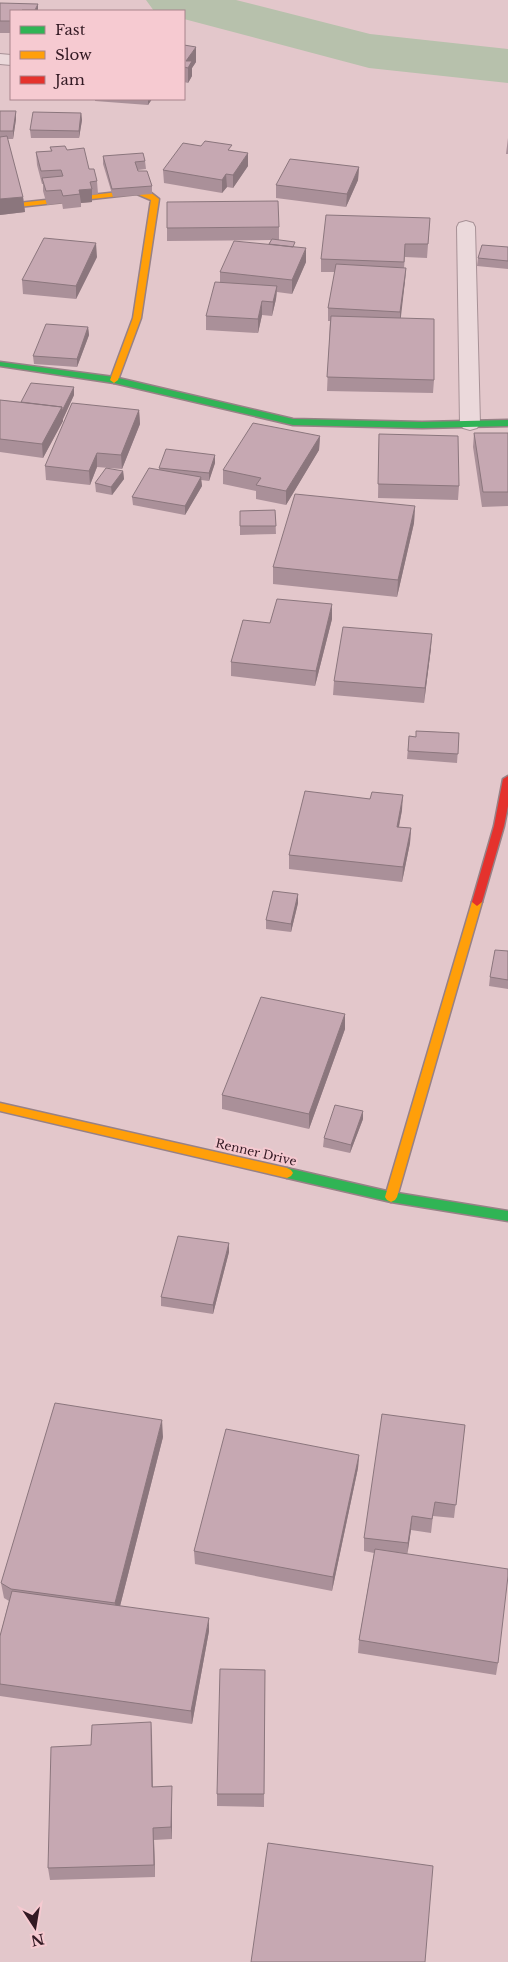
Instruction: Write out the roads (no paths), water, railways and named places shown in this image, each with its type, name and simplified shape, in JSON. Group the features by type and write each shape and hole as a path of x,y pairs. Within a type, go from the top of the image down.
{"street":[{"path":"0,207 137,192 147,194 154,199 137,318 114,380"},
{"path":"466,227 470,424"},
{"path":"0,364 114,380 293,422 508,423"},
{"path":"391,1198 498,826 508,779"},
{"name":"Renner Drive","path":"0,1107 391,1198 508,1216"}],"waterway":[{"path":"173,0 369,51 508,66"}]}
